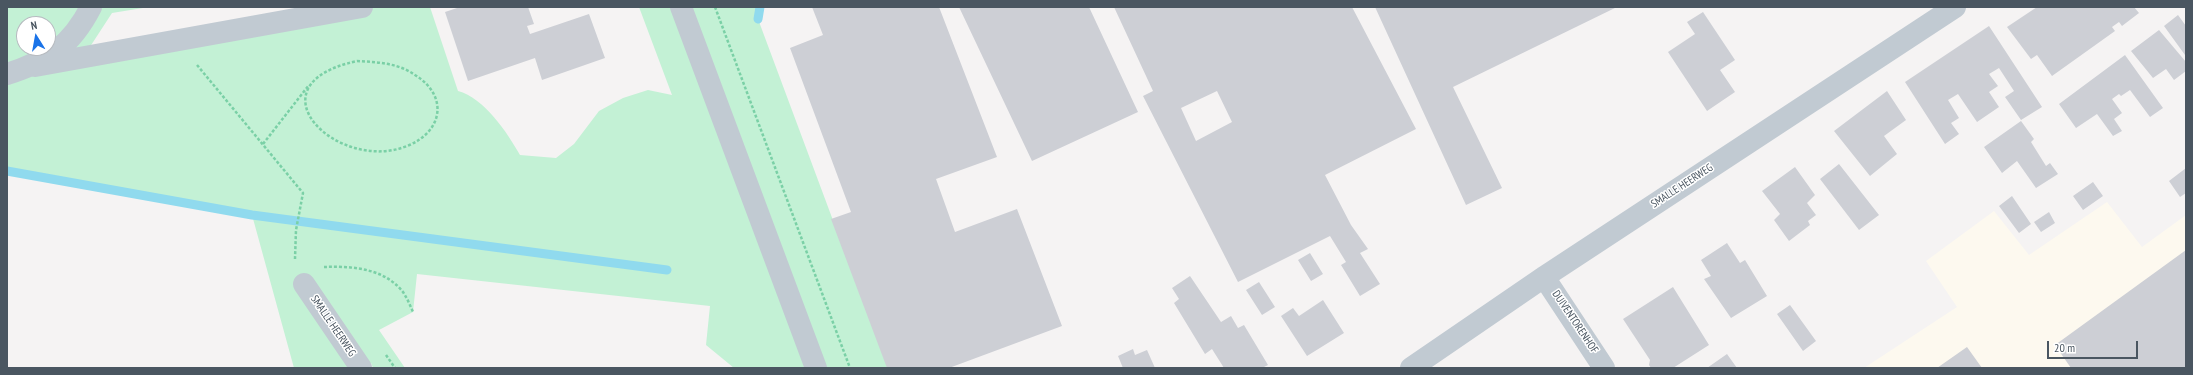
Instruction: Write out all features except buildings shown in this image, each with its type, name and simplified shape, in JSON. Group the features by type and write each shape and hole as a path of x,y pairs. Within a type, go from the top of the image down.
{"street":[{"path":"34,66 61,48 82,25 91,7"},
{"path":"7,74 34,66 362,7"},
{"name":"SMALLE HEERWEG","path":"1411,368 1544,277 1955,7"},
{"path":"679,10 816,368"},
{"name":"DUIVENTORENHOF","path":"1544,277 1604,368"},
{"name":"SMALLE HEERWEG","path":"304,284 361,368"}],"path":[{"path":"715,7 850,368"},
{"path":"177,40 303,193 296,230"},
{"path":"263,144 310,84 321,73 337,65 357,60 398,66 416,75 429,87 437,100 438,115 433,128 422,139 406,147 387,150 366,150 346,145 328,137 314,125 306,111 305,97 310,84"},
{"path":"320,267 346,266 372,271 390,281 403,292 413,312"}],"shaded area":[{"path":"2107,202 2142,247 2186,215 2186,368 1864,368 1957,307 1926,261 1994,211 2029,255"}],"green space":[{"path":"7,7 149,7 112,13 84,56 362,7 430,7 458,91 468,95 486,108 502,126 520,155 556,158 574,144 599,111 623,98 648,90 672,95 639,7 760,7 758,19 888,368 734,368 706,345 710,306 417,274 413,312 379,330 405,368 373,368 371,363 362,368 294,368 252,215 7,171"}],"waterway":[{"path":"758,19 760,7"},
{"path":"7,171 252,215 667,270"}]}
